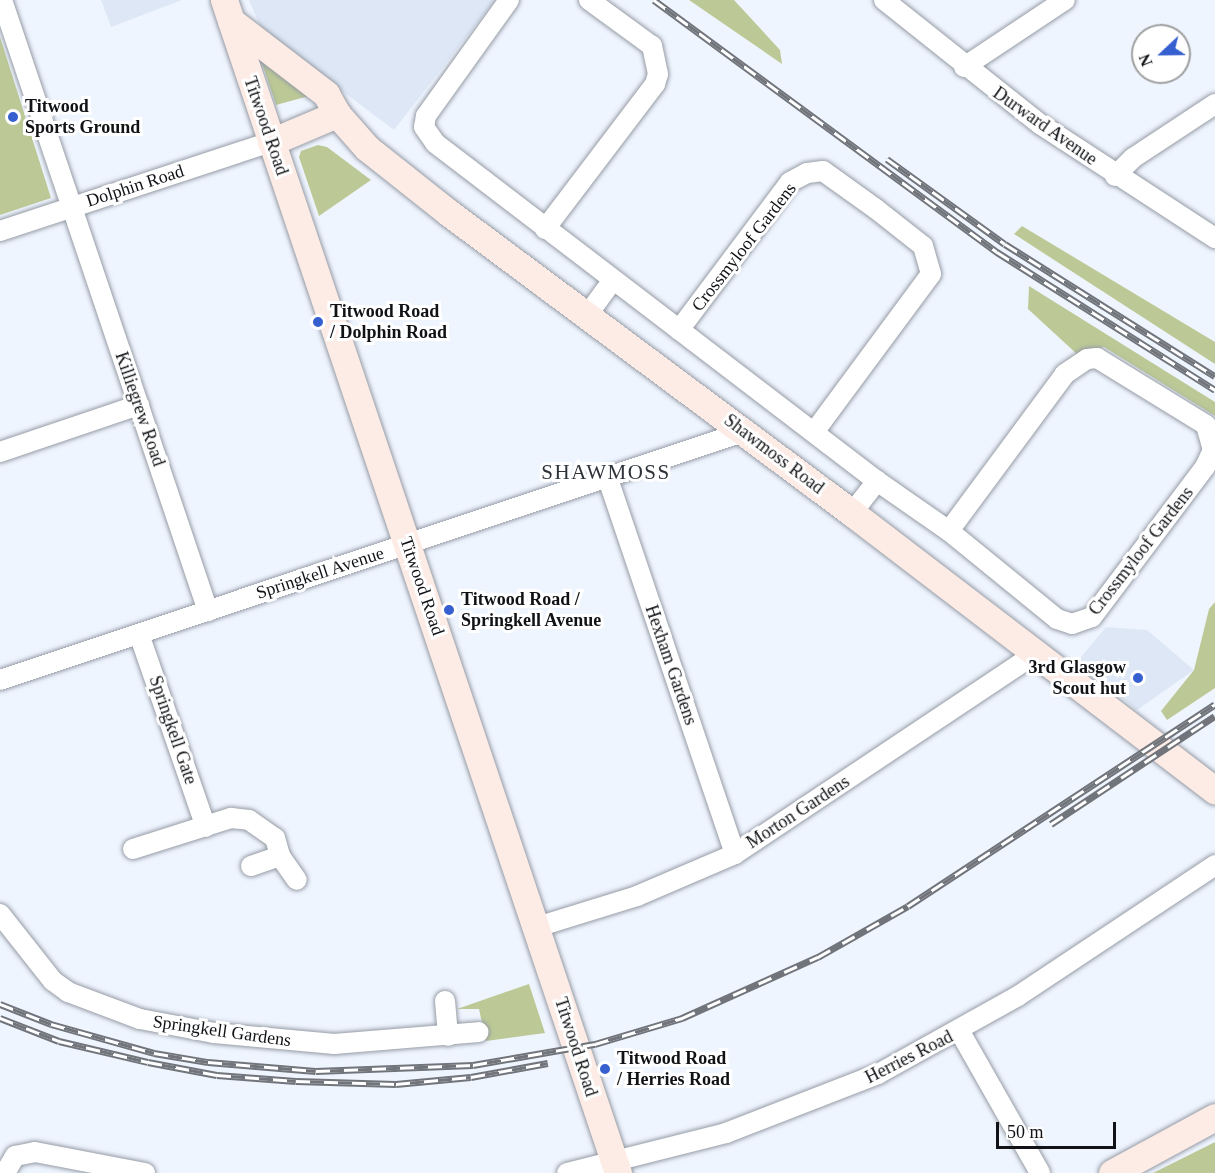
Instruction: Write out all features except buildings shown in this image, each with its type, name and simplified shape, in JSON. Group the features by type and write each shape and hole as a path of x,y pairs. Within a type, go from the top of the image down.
{"street":[{"name":"Killiegrew Road","path":"2,0 208,611"},
{"name":"Crossmyloof Gardens","path":"509,0 426,116 424,127 435,143 877,481 950,531 1057,619 1072,624 1085,621 1205,467 1213,450 1206,425 1097,358 1087,359 1065,374 950,531"},
{"path":"545,229 655,84 658,74 652,46 589,0"},
{"name":"Durward Avenue","path":"884,0 964,67 1115,176 1215,238"},
{"path":"964,67 1065,0"},
{"name":"Shawmoss Road","path":"228,10 326,94 337,114 367,148 852,513 1215,791"},
{"name":"Titwood Road","path":"228,10 616,1168"},
{"path":"1115,176 1133,158 1215,104"},
{"path":"271,142 337,114"},
{"name":"Dolphin Road","path":"0,231 271,142"},
{"name":"Crossmyloof Gardens","path":"679,330 790,182 807,173 823,171 876,209 923,246 931,274 814,432"},
{"path":"588,314 613,280"},
{"path":"0,452 139,405"},
{"name":"Springkell Avenue","path":"0,680 743,432"},
{"name":"Hexham Gardens","path":"607,476 735,854"},
{"path":"852,513 877,481"},
{"name":"Springkell Gate","path":"140,634 206,826"},
{"name":"Morton Gardens","path":"537,927 637,896 735,854 1036,653"},
{"path":"133,849 231,818 249,820 275,838 280,856 297,880"},
{"path":"250,866 280,856"},
{"name":"Herries Road","path":"567,1173 616,1168 778,1116 878,1074 960,1032 1215,865"},
{"name":"Springkell Gardens","path":"0,914 53,981 68,992 140,1018 214,1033 295,1042 368,1043 479,1032"},
{"path":"445,1001 448,1036"},
{"path":"960,1032 1040,1173"},
{"path":"1112,1173 1215,1117"},
{"path":"7,1169 15,1156 35,1152 145,1173"}],"shaded area":[{"path":"101,0 182,0 111,27"},
{"path":"249,0 495,0 394,130 269,36 260,26"},
{"path":"1106,627 1147,630 1194,670 1137,710 1076,663"}],"green space":[{"path":"689,0 734,0 780,50 782,64"},
{"name":"Titwood Sports Ground","path":"0,37 51,198 0,215"},
{"path":"261,60 309,96 276,105"},
{"path":"318,145 327,147 371,180 319,216 299,157 301,151"},
{"path":"1022,226 1215,342 1215,364 1014,234"},
{"path":"1029,286 1215,402 1215,416 1104,347 1078,355 1028,309"},
{"path":"1215,602 1215,688 1167,720 1161,711 1194,670 1209,609"},
{"path":"529,984 545,1033 486,1041 479,1009 457,1009"},
{"path":"1215,1142 1215,1173 1153,1173"}],"railway":[{"path":"654,0 997,252 1215,390"},
{"path":"887,159 1005,244 1215,376"},
{"path":"0,1004 51,1024 154,1053 208,1062 316,1071 473,1065 595,1044 682,1018 818,957 908,906 1215,704"},
{"path":"1051,824 1215,716"},
{"path":"0,1018 59,1041 148,1062 217,1075 296,1081 396,1084 471,1077 548,1063"}],"place":[{"name":"Titwood Sports Ground","path":"13,117"},
{"name":"Titwood Road / Dolphin Road","path":"318,322"},
{"name":"Titwood Road / Springkell Avenue","path":"449,610"},
{"name":"3rd Glasgow Scout hut","path":"1138,678"},
{"name":"Titwood Road / Herries Road","path":"605,1069"}],"district":[{"name":"SHAWMOSS","path":"606,472"}]}
